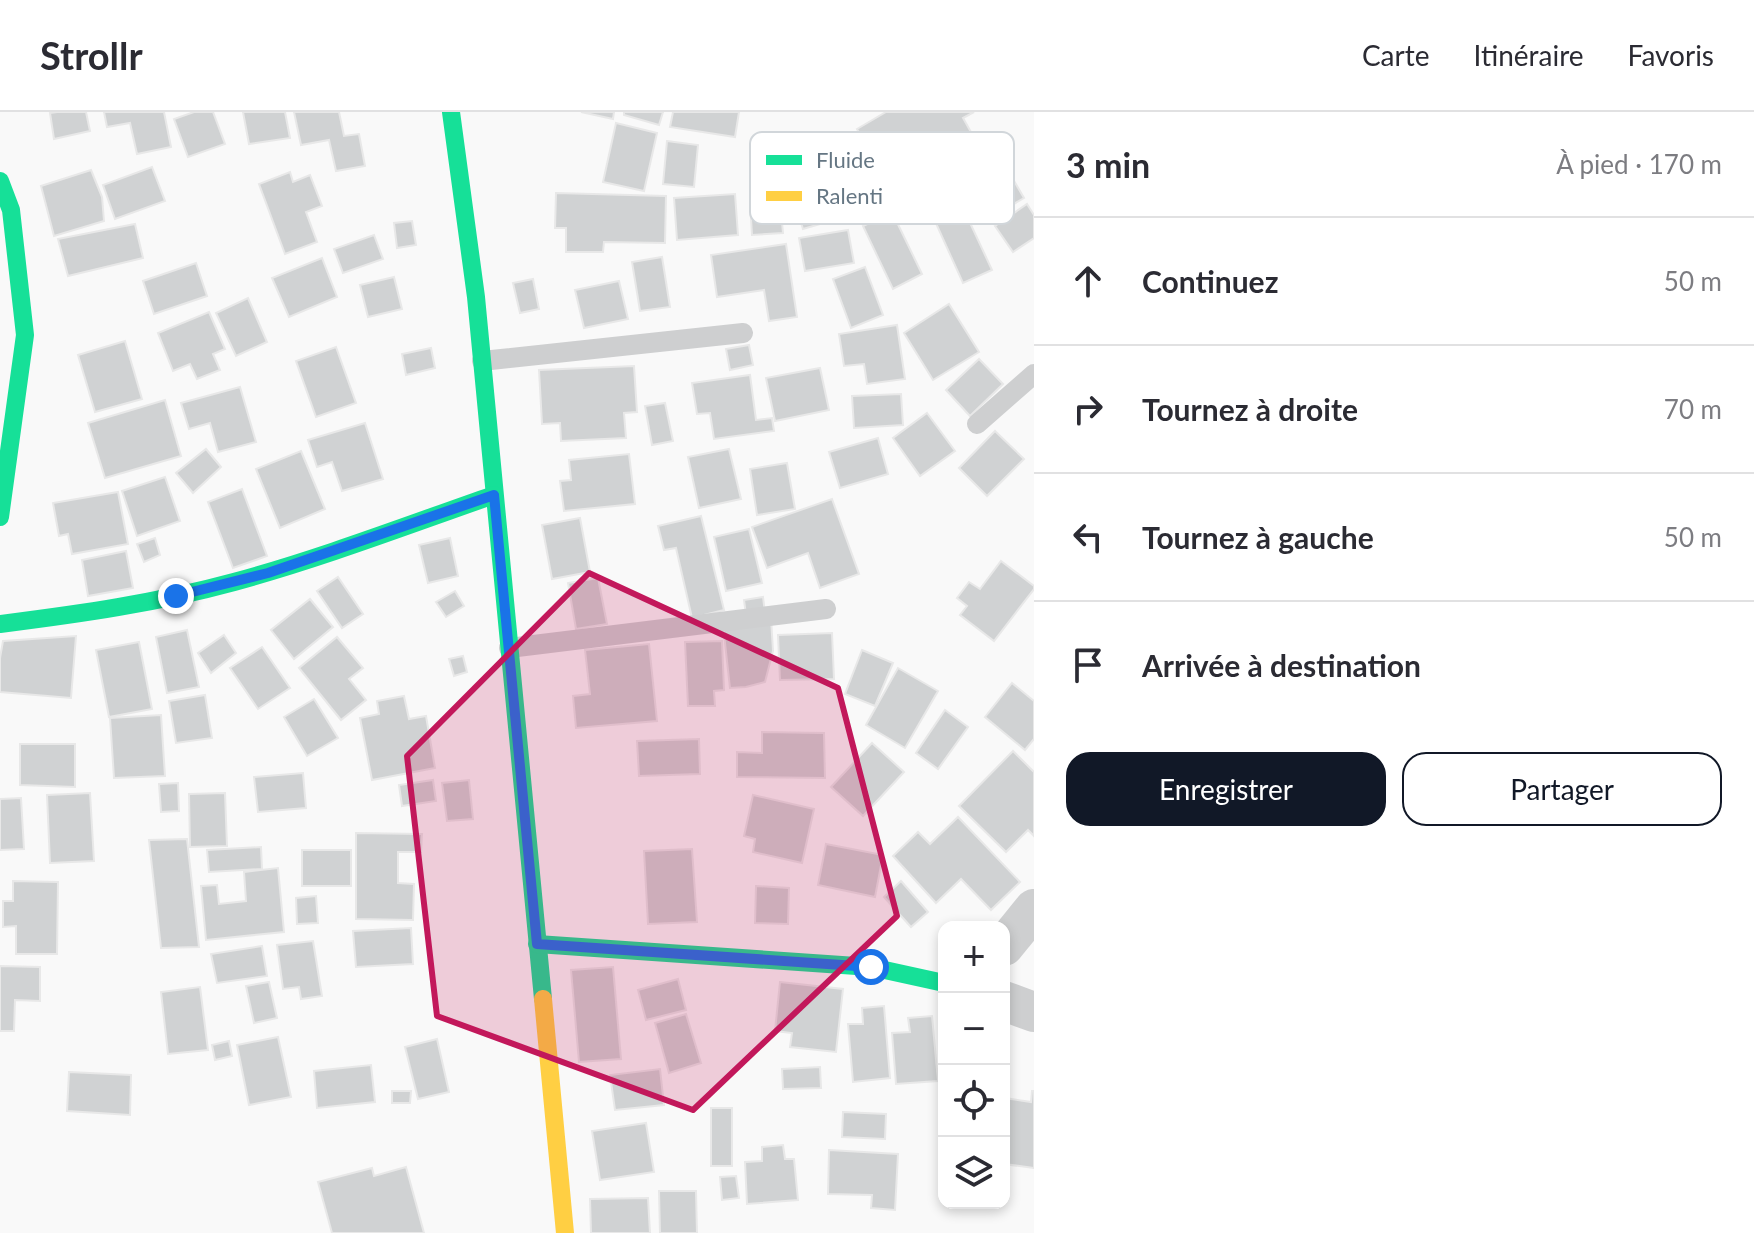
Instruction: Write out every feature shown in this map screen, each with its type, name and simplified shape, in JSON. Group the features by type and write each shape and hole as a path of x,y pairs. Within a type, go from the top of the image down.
{"street":[{"path":"451,112 476,297 565,1233"},
{"path":"0,181 11,210 25,335 0,517"},
{"path":"0,624 115,608 268,573 494,495"},
{"path":"1010,939 1034,909"},
{"path":"537,944 871,967 938,982"},
{"path":"1010,1003 1034,1012"}],"lane":[{"path":"482,361 743,333"},
{"path":"977,424 1034,374"},
{"path":"509,648 826,609"}],"highlighted area":[{"path":"589,573 838,688 897,916 693,1110 437,1016 407,756"}],"building":[{"path":"86,112 90,131 54,139 50,113"},
{"path":"104,112 164,112 171,147 137,154 130,123 107,127"},
{"path":"194,112 213,112 225,144 188,157 174,119"},
{"path":"243,112 285,112 290,138 249,144"},
{"path":"294,112 339,112 344,136 359,134 365,166 336,171 329,140 301,145"},
{"path":"581,112 614,112 613,119"},
{"path":"624,112 663,112 659,125 624,115"},
{"path":"673,112 739,112 735,137 670,127"},
{"path":"886,112 974,112 963,118 971,132 859,132 857,129"},
{"path":"616,123 657,133 644,191 603,182"},
{"path":"667,141 698,145 694,187 663,184"},
{"path":"152,167 165,201 115,219 103,185"},
{"path":"91,170 102,197 104,221 54,236 41,186"},
{"path":"290,172 293,182 310,175 322,206 306,212 317,242 285,254 259,184"},
{"path":"1014,181 1024,198 1014,204"},
{"path":"556,193 666,196 665,243 604,242 603,252 566,252 566,228 555,228"},
{"path":"735,194 738,235 677,240 674,198"},
{"path":"1027,204 1034,215 1034,238 1013,252 995,226 1014,224 1014,213"},
{"path":"412,221 416,245 397,248 394,223"},
{"path":"135,224 143,258 68,276 58,239"},
{"path":"751,224 782,224 783,233 752,235"},
{"path":"801,224 820,224 803,229"},
{"path":"898,224 922,274 893,289 863,226"},
{"path":"936,224 971,224 992,270 963,283"},
{"path":"848,230 854,263 805,271 799,238"},
{"path":"374,235 383,259 343,273 334,249"},
{"path":"786,244 797,317 769,321 764,290 717,297 711,255"},
{"path":"662,257 670,307 640,311 632,262"},
{"path":"322,258 337,297 289,317 272,278"},
{"path":"196,263 207,296 154,314 143,281"},
{"path":"865,267 883,315 851,328 833,279"},
{"path":"394,277 402,309 368,317 360,285"},
{"path":"533,279 539,309 520,313 513,283"},
{"path":"619,281 628,319 584,328 575,290"},
{"path":"248,298 267,342 236,356 216,313"},
{"path":"949,304 979,352 933,380 904,333"},
{"path":"209,312 225,349 213,354 220,370 197,379 190,364 173,371 158,333"},
{"path":"897,325 905,379 867,384 864,364 844,366 839,334"},
{"path":"125,341 142,399 95,412 78,355"},
{"path":"749,345 753,365 730,370 726,349"},
{"path":"336,347 356,403 316,417 296,361"},
{"path":"431,348 435,368 406,375 402,354"},
{"path":"979,359 1003,384 970,416 946,390"},
{"path":"634,366 637,412 624,413 626,438 561,441 560,423 542,424 539,370"},
{"path":"820,368 829,410 775,421 766,378"},
{"path":"750,375 756,420 772,418 774,431 714,439 710,413 697,414 692,383"},
{"path":"240,387 256,442 218,452 210,423 189,429 181,403"},
{"path":"901,394 903,425 854,428 852,396"},
{"path":"165,400 181,456 105,478 88,423"},
{"path":"665,403 673,441 652,445 645,406"},
{"path":"927,413 955,451 920,476 893,438"},
{"path":"365,423 383,479 342,491 332,462 317,467 308,440"},
{"path":"995,431 1024,459 987,496 959,468"},
{"path":"878,438 888,474 840,488 829,452"},
{"path":"206,449 221,467 193,493 176,473"},
{"path":"729,449 741,499 699,508 688,457"},
{"path":"301,451 325,509 280,528 256,469"},
{"path":"629,454 635,504 564,511 560,481 571,480 569,460"},
{"path":"787,463 795,509 757,515 750,469"},
{"path":"165,477 180,521 137,536 122,491"},
{"path":"242,489 267,556 233,568 208,502"},
{"path":"118,492 128,544 72,554 68,534 59,536 53,503"},
{"path":"832,499 859,574 820,588 808,553 767,568 752,527"},
{"path":"701,516 724,610 692,618 676,548 664,550 658,526"},
{"path":"580,518 590,572 552,579 542,525"},
{"path":"749,529 762,583 726,591 714,537"},
{"path":"155,538 160,555 144,562 137,544"},
{"path":"450,538 458,576 428,583 419,545"},
{"path":"126,551 133,588 88,596 82,560"},
{"path":"1001,561 1034,589 994,641 960,615 967,606 957,598 969,582 980,589"},
{"path":"338,577 363,614 342,628 317,591"},
{"path":"598,578 607,624 576,629 568,583"},
{"path":"455,591 464,606 446,617 436,602"},
{"path":"763,597 765,613 746,615 744,600"},
{"path":"310,599 333,627 294,659 271,630"},
{"path":"771,618 773,651 765,682 730,688 723,625"},
{"path":"187,630 199,687 167,693 156,637"},
{"path":"832,633 834,679 780,680 778,635"},
{"path":"224,635 236,653 211,673 198,653"},
{"path":"76,636 71,698 0,692 3,641"},
{"path":"337,637 363,668 349,679 366,700 341,720 299,668"},
{"path":"722,641 724,690 714,691 715,706 688,706 685,642"},
{"path":"139,642 152,709 109,717 96,650"},
{"path":"649,644 657,721 576,728 573,696 590,694 585,650"},
{"path":"262,647 290,688 258,709 230,668"},
{"path":"862,650 893,663 875,706 845,694"},
{"path":"463,656 467,672 454,676 449,659"},
{"path":"898,668 938,691 905,748 866,725"},
{"path":"1012,683 1034,701 1034,739 1025,750 985,717"},
{"path":"205,695 212,738 176,743 169,701"},
{"path":"404,696 409,719 426,716 435,768 372,780 360,718 379,714 377,701"},
{"path":"314,699 338,738 307,756 284,717"},
{"path":"945,710 968,727 938,769 916,753"},
{"path":"161,715 165,776 114,778 110,718"},
{"path":"762,732 824,733 825,778 737,777 737,752 762,753"},
{"path":"699,739 700,774 639,776 637,741"},
{"path":"872,743 904,772 863,816 831,787"},
{"path":"20,744 75,744 75,787 20,785"},
{"path":"1013,751 1034,772 1034,836 1028,830 1006,852 959,806"},
{"path":"303,773 306,808 258,812 254,777"},
{"path":"433,780 436,801 402,806 399,785"},
{"path":"469,780 473,819 447,821 442,783"},
{"path":"178,783 179,811 161,812 159,784"},
{"path":"90,793 94,861 50,863 47,795"},
{"path":"225,793 227,846 190,847 189,794"},
{"path":"753,795 814,809 802,863 753,852 755,839 744,836"},
{"path":"21,798 24,849 0,850 0,799"},
{"path":"958,817 1020,882 991,910 961,879 936,903 893,856 918,832 930,844"},
{"path":"356,833 422,834 421,852 398,852 398,883 414,884 413,920 356,919"},
{"path":"187,839 199,947 161,948 149,840"},
{"path":"826,844 883,855 875,897 818,885"},
{"path":"261,847 262,869 209,872 207,850"},
{"path":"692,849 697,922 648,924 644,851"},
{"path":"302,850 351,850 351,886 302,886"},
{"path":"278,868 284,932 206,940 201,886 217,885 219,904 246,901 244,872"},
{"path":"13,881 58,882 57,954 16,954 16,926 3,927 3,901 13,901"},
{"path":"901,881 928,912 911,927 884,897"},
{"path":"756,886 789,888 788,924 755,923"},
{"path":"316,896 318,923 297,924 296,898"},
{"path":"411,928 413,964 356,967 353,931"},
{"path":"313,941 322,996 301,999 299,987 283,989 277,945"},
{"path":"262,946 267,976 217,983 211,954"},
{"path":"0,966 40,967 40,1001 15,1000 14,1031 0,1031"},
{"path":"613,967 621,1059 579,1062 571,970"},
{"path":"678,979 686,1010 646,1020 638,990"},
{"path":"269,982 277,1018 254,1023 246,986"},
{"path":"780,982 843,989 836,1052 790,1047 792,1033 775,1031"},
{"path":"200,987 208,1050 168,1054 161,992"},
{"path":"884,1006 890,1078 853,1082 848,1024 863,1024 862,1008"},
{"path":"686,1014 701,1063 669,1073 655,1023"},
{"path":"932,1016 938,1081 896,1084 892,1033 910,1032 908,1018"},
{"path":"278,1037 291,1097 249,1105 237,1045"},
{"path":"437,1039 449,1092 418,1099 405,1047"},
{"path":"229,1041 232,1056 215,1060 212,1045"},
{"path":"371,1065 375,1102 317,1108 314,1071"},
{"path":"820,1067 821,1088 783,1089 782,1069"},
{"path":"660,1069 664,1105 615,1110 610,1075"},
{"path":"69,1072 131,1075 130,1115 67,1111"},
{"path":"392,1091 411,1091 410,1103 392,1103"},
{"path":"1034,1091 1034,1168 1010,1165 1010,1099 1031,1102"},
{"path":"711,1108 732,1108 732,1166 711,1166"},
{"path":"843,1112 886,1114 885,1139 842,1137"},
{"path":"646,1123 654,1172 600,1180 592,1131"},
{"path":"783,1145 785,1159 794,1159 798,1200 747,1204 745,1162 762,1161 762,1147"},
{"path":"829,1150 898,1154 895,1210 871,1208 872,1195 828,1194"},
{"path":"406,1167 424,1233 332,1233 318,1182 372,1168 374,1176"},
{"path":"736,1176 739,1198 722,1200 720,1177"},
{"path":"659,1191 696,1191 697,1233 660,1233"},
{"path":"648,1198 650,1233 591,1233 590,1199"}],"traffic: fast":[{"path":"451,112 476,297 543,999"},
{"path":"0,181 11,210 25,335 0,517"},
{"path":"0,624 118,607 234,582 332,552 494,495"},
{"path":"537,944 871,967 938,982"}],"traffic: slow":[{"path":"543,999 565,1233"}],"route":[{"path":"176,596 268,573 494,495 537,944 871,967"}]}
